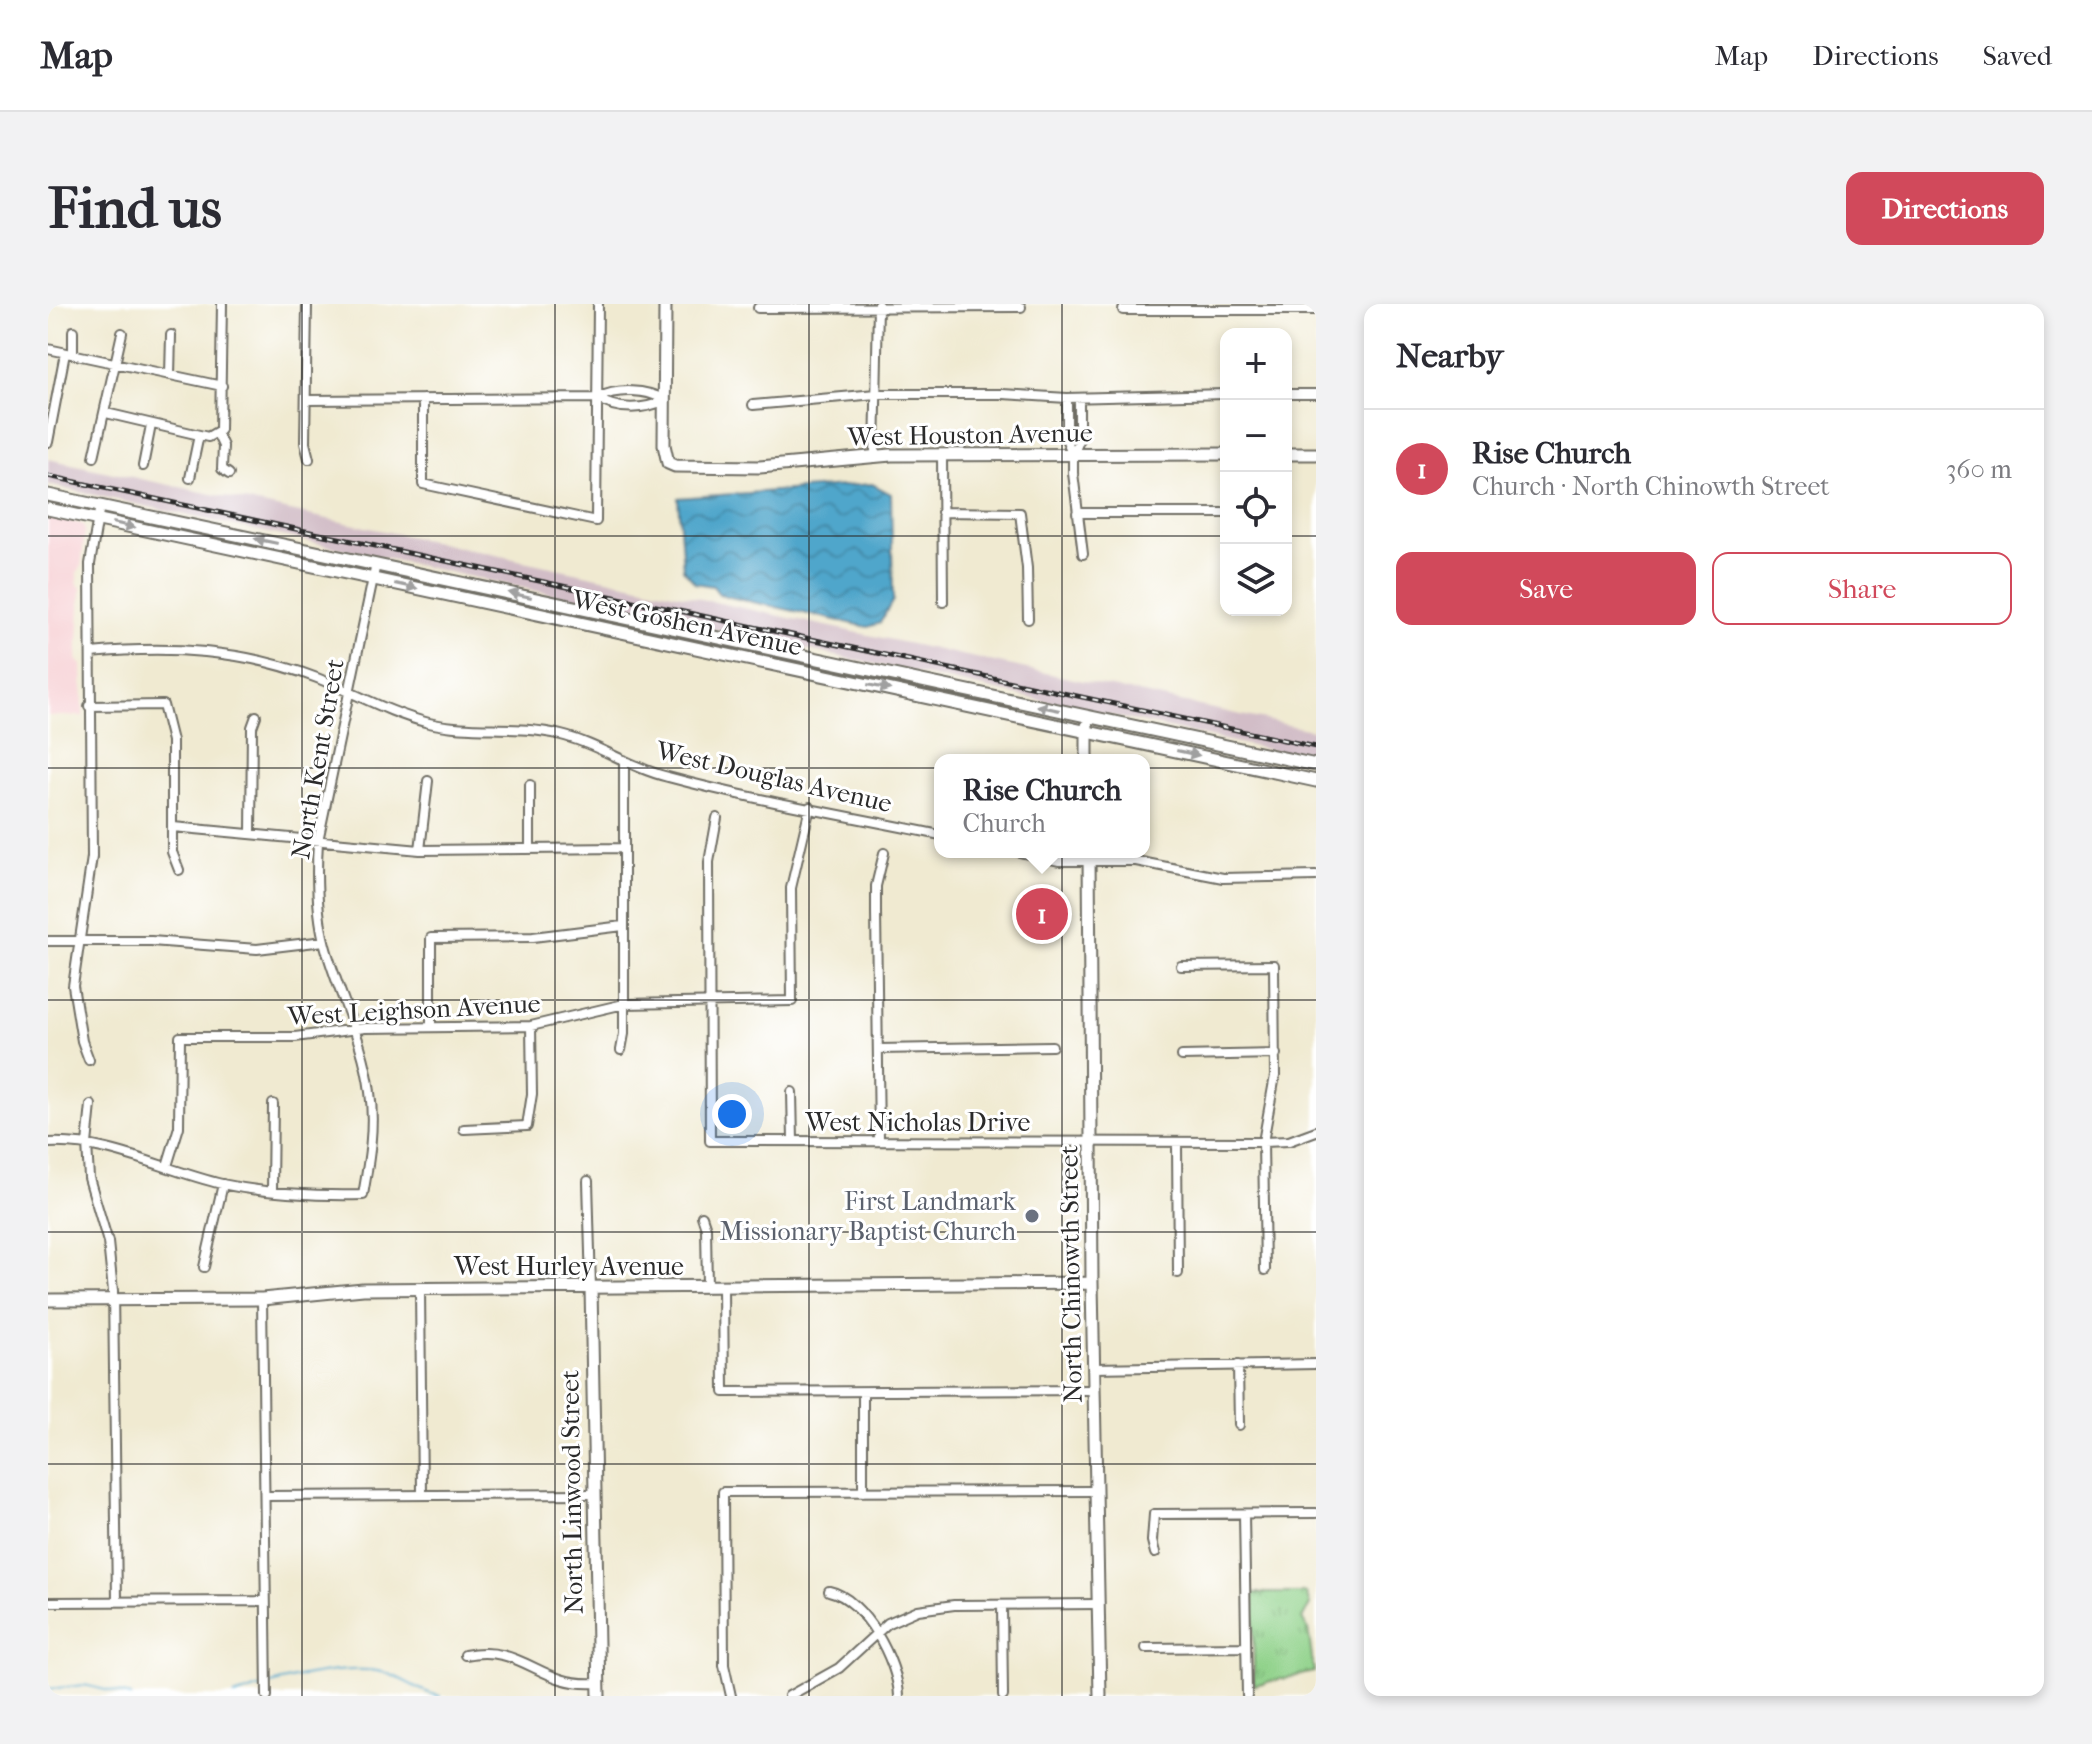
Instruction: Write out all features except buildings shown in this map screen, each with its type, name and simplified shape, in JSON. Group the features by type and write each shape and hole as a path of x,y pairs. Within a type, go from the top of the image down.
{"street":[{"path":"215,434 222,423 222,304"},
{"path":"307,304 305,443 309,459"},
{"path":"423,399 423,484 596,521 598,304"},
{"path":"665,304 665,400"},
{"path":"875,456 878,306"},
{"path":"758,308 1021,307"},
{"path":"1123,310 1237,307 1316,310"},
{"path":"48,442 51,403 69,353 73,331"},
{"path":"94,457 118,364 122,333"},
{"path":"170,375 171,335"},
{"path":"48,349 222,386"},
{"path":"307,400 598,398 610,392 652,392 665,400"},
{"path":"630,392 630,406"},
{"path":"753,405 876,394 1002,394 1067,398 1220,394"},
{"path":"1292,394 1316,394"},
{"path":"598,398 610,407 653,406 665,400"},
{"path":"1067,398 1067,441 1073,455 1083,554"},
{"path":"1073,455 1079,441 1079,398"},
{"name":"West Houston Avenue","path":"665,400 664,445 668,463 681,468 760,467 875,456 1220,454"},
{"path":"106,413 199,435 215,434"},
{"path":"143,466 151,425"},
{"path":"215,434 223,446 222,469 229,474"},
{"path":"190,478 199,435"},
{"path":"1292,454 1316,454"},
{"path":"942,455 943,602"},
{"name":"West Goshen Avenue","path":"48,495 1316,765"},
{"path":"48,501 66,498"},
{"path":"89,1060 78,1027 73,986 92,857 90,564 100,505"},
{"name":"West Goshen Avenue","path":"48,509 1316,781"},
{"path":"942,512 1020,513 1027,568 1028,619"},
{"path":"1077,513 1220,513"},
{"name":"North Kent Street","path":"272,1191 363,1195 372,1117 370,1089 355,1029 324,941 318,898 318,841 376,564"},
{"name":"West Douglas Avenue","path":"91,653 193,649 249,658 315,677 395,714 433,724 518,728 560,734 593,744 665,777 934,834"},
{"path":"759,661 781,657 820,666 838,668 845,665"},
{"path":"89,706 163,705 172,741 172,852 179,870"},
{"path":"251,834 252,727 256,716"},
{"path":"1087,754 1089,717"},
{"path":"621,1050 624,1004 624,760"},
{"path":"420,850 428,781"},
{"path":"530,785 530,849"},
{"name":"West Leighson Avenue","path":"167,1166 179,1127 180,1037 295,1037 355,1029 531,1026 624,1004 792,1001 791,888 810,807"},
{"path":"709,1002 709,862 717,818"},
{"path":"173,827 420,850 624,848"},
{"path":"879,1140 876,899 884,853"},
{"path":"1046,858 1059,861 1077,858"},
{"name":"North Chinowth Street","path":"1089,858 1090,1144 1100,1696"},
{"path":"1108,858 1223,878 1316,876"},
{"path":"431,1027 431,938 533,937 623,926"},
{"path":"48,941 151,941 257,949 324,941"},
{"path":"1181,966 1274,965 1276,1054 1263,1142 1265,1270"},
{"name":"West Nicholas Drive","path":"709,1002 710,1141 1263,1142 1289,1141 1316,1131"},
{"path":"464,1129 521,1128 529,1121 531,1026"},
{"path":"878,1049 1052,1046"},
{"path":"1182,1056 1276,1054"},
{"path":"792,1092 793,1141"},
{"path":"48,1143 87,1144 223,1184 272,1191 273,1104"},
{"path":"91,1105 87,1144 89,1178 111,1257 117,1601"},
{"path":"1177,1143 1178,1273"},
{"path":"588,1181 591,1288"},
{"path":"204,1267 223,1184"},
{"path":"702,1216 706,1228 707,1287"},
{"name":"West Hurley Avenue","path":"48,1300 262,1299 332,1291 420,1289 1092,1283"},
{"path":"723,1287 724,1392 1094,1390"},
{"name":"North Linwood Street","path":"591,1288 596,1683 599,1696"},
{"path":"420,1289 422,1495"},
{"path":"262,1299 267,1689"},
{"path":"1094,1368 1316,1364"},
{"path":"1238,1365 1239,1425"},
{"path":"863,1392 863,1492"},
{"path":"731,1696 724,1665 723,1492 1097,1491"},
{"path":"265,1496 594,1494"},
{"path":"1155,1553 1152,1541 1154,1514 1316,1513"},
{"path":"1244,1514 1247,1696"},
{"path":"829,1591 848,1598 893,1660 899,1696"},
{"path":"48,1602 265,1601"},
{"path":"789,1696 839,1668 874,1633 918,1610 1099,1604"},
{"path":"1002,1605 1003,1696"},
{"path":"1146,1648 1246,1647"},
{"path":"465,1655 501,1652 561,1681 596,1683"}],"shaded area":[{"path":"48,459 1316,731 1316,760 48,485"},
{"path":"48,517 82,524 85,530 81,568 77,572 77,584 81,588 77,660 82,665 83,716 48,716"}],"green space":[{"path":"1253,1593 1306,1593 1310,1605 1302,1619 1308,1629 1314,1672 1254,1685"}],"water":[{"path":"872,484 891,494 893,600 880,623 868,627 719,594 713,586 695,583 683,569 678,498"}],"waterway":[{"path":"268,1685 325,1672 370,1670 390,1674 440,1696"},
{"path":"48,1689 84,1685 131,1696"},
{"path":"234,1696 262,1687"}],"railway":[{"path":"48,476 1316,747"}],"place":[{"name":"Rise Church","path":"1042,914"},
{"name":"First Landmark Missionary Baptist Church","path":"1032,1216"}]}
